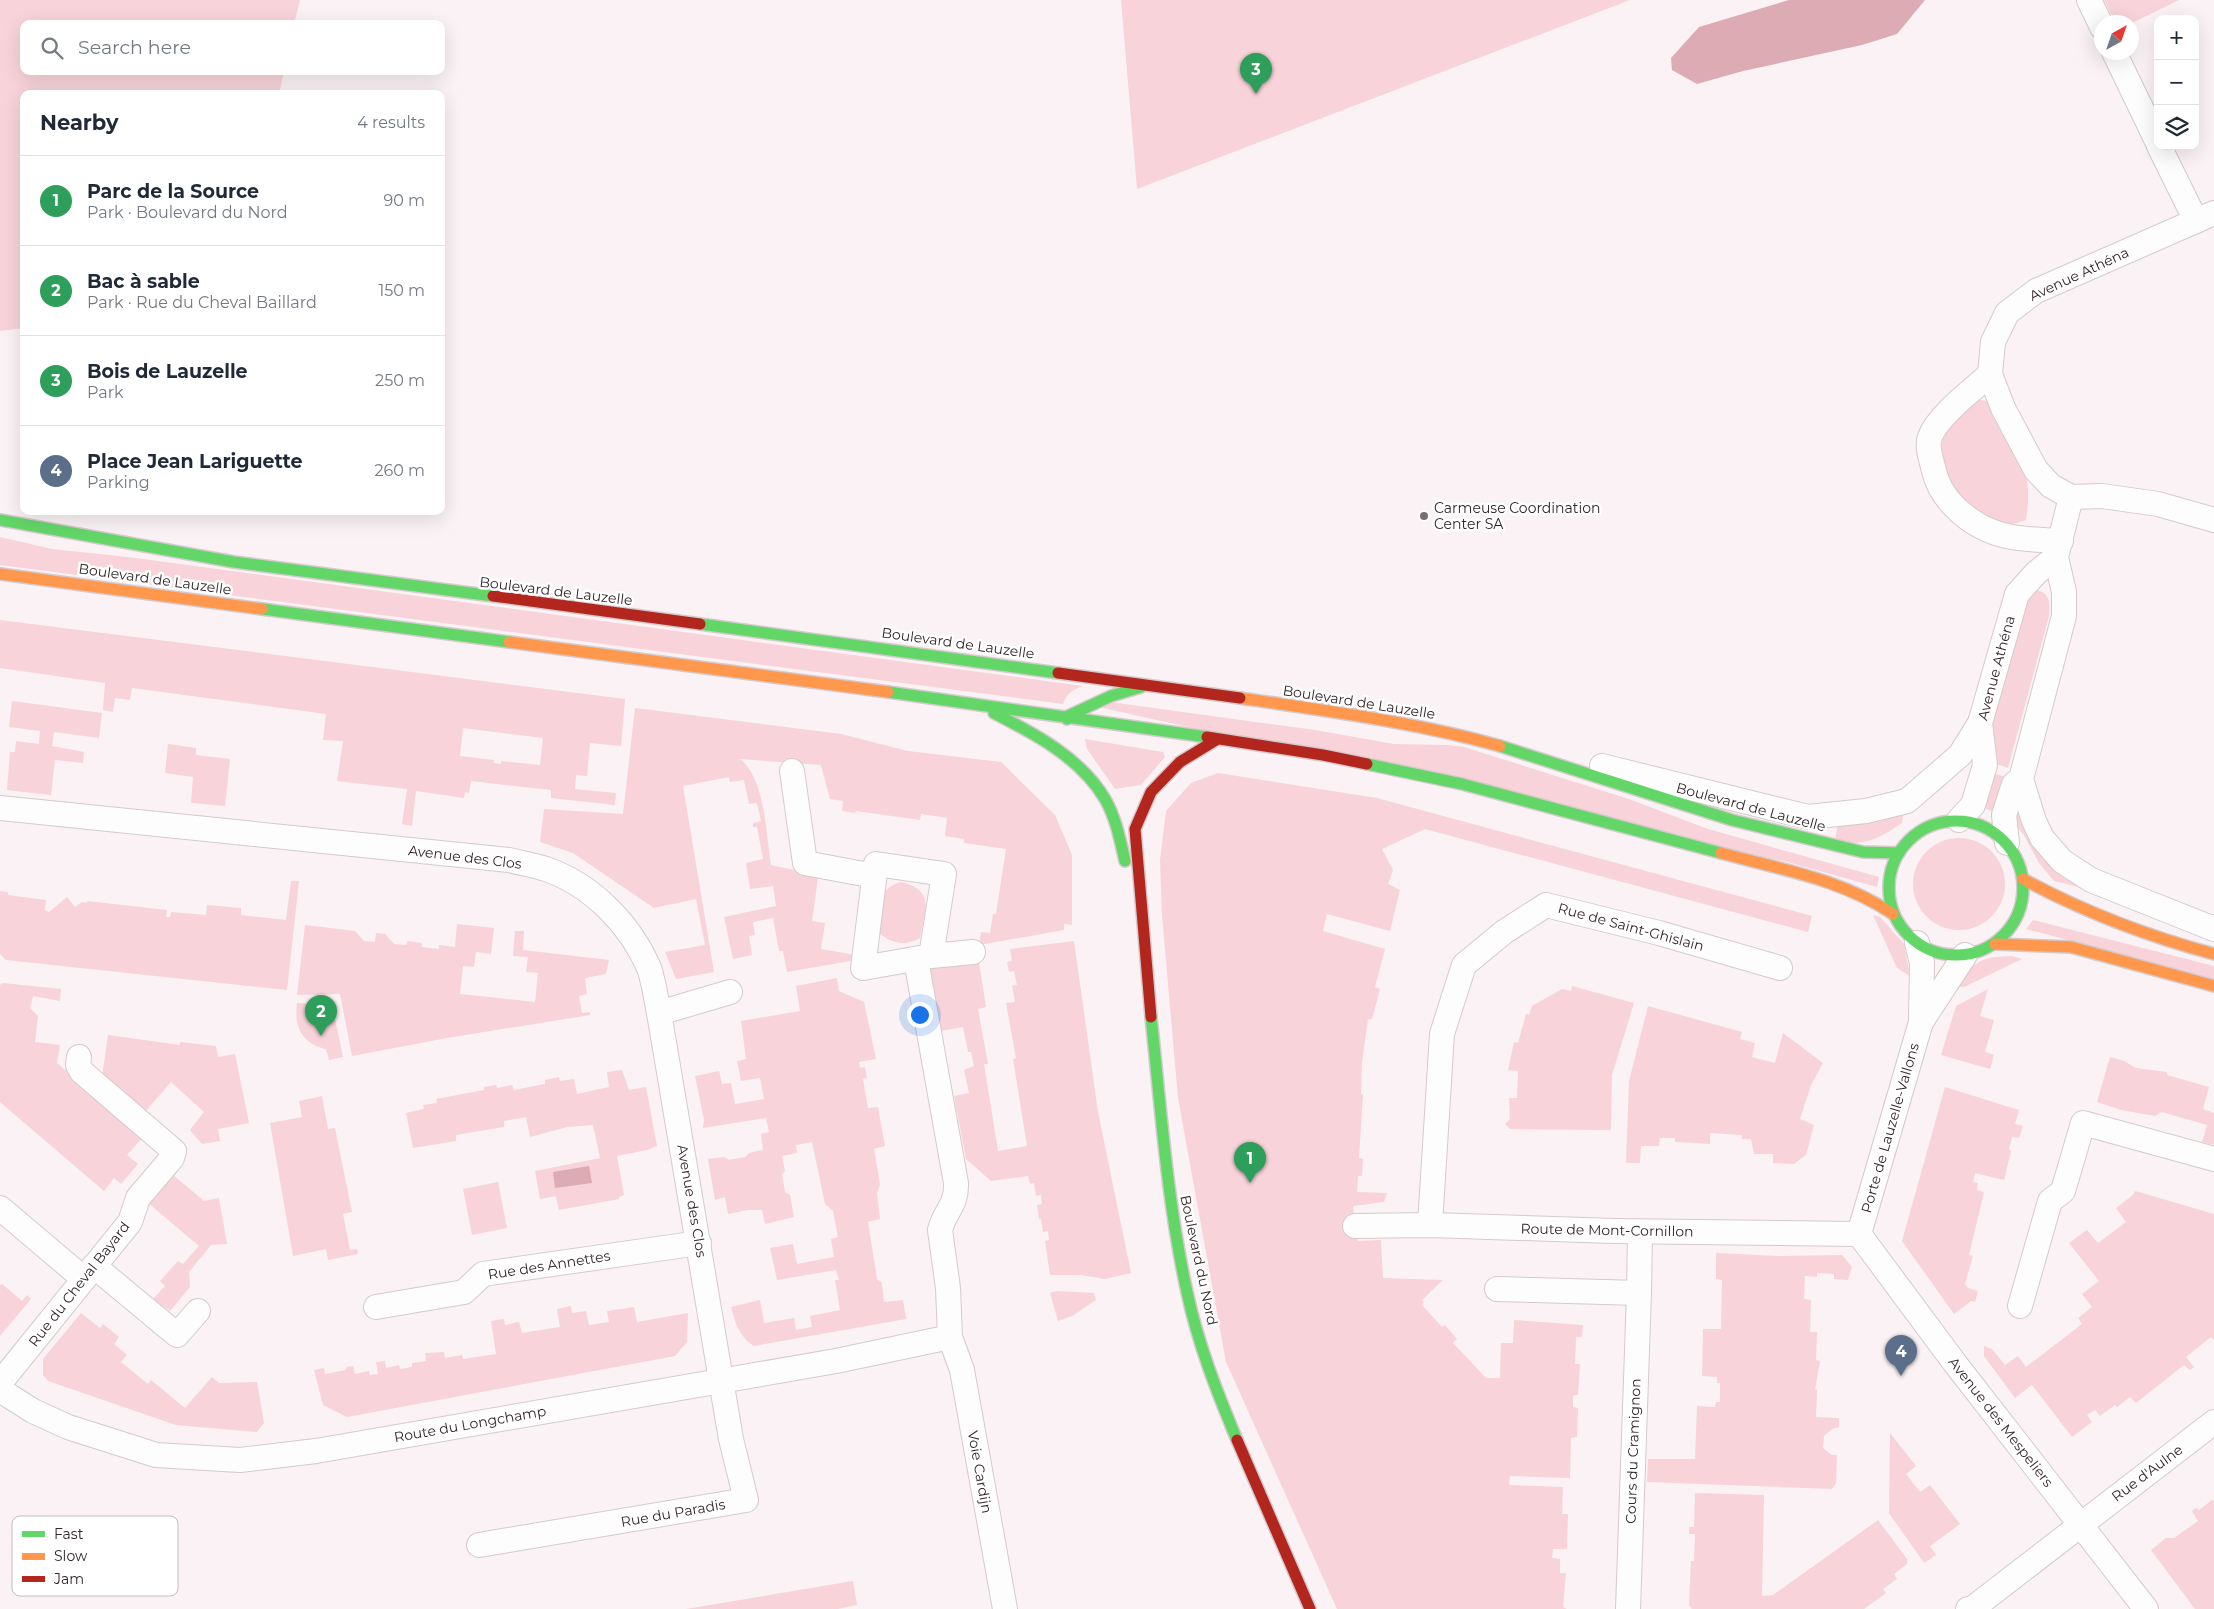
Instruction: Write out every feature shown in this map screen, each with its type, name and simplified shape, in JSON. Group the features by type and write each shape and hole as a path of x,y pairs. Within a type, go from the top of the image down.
{"main road":[{"name":"Boulevard de Lauzelle","path":"0,520 244,564 1150,685 1330,711 1453,733 1531,755 1732,820 1863,852 1899,853"},
{"name":"Boulevard de Lauzelle","path":"0,574 977,705 1067,721 1323,755 1462,784 1835,884 1877,903 1893,914"},
{"path":"1067,721 1111,696 1150,685"},
{"name":"Boulevard du Nord","path":"977,705 1018,725 1067,758 1091,780 1105,800 1118,829 1142,927"},
{"name":"Boulevard du Nord","path":"1216,740 1180,762 1151,792 1135,829 1142,927 1169,1192 1187,1293 1209,1372 1261,1499 1310,1609"},
{"path":"1065,743 1067,758"},
{"path":"1958,820 1976,823 1994,831 2007,843 2018,860 2023,880 2023,898 2018,916 2008,931 1994,944 1980,951 1964,955 1940,954 1917,943 1903,930 1893,914 1888,885 1903,845 1913,835 1926,827 1942,821 1958,820"},
{"path":"2023,880 2068,903 2150,936 2214,954"},
{"path":"1994,944 2071,947 2214,986"}],"street":[{"path":"2088,0 2096,15"},
{"path":"2118,60 2154,135"},
{"path":"2162,150 2205,217"},
{"name":"Avenue Athéna","path":"2071,497 2051,486 2036,470 2003,408 1990,374 1993,342 2007,313 2036,291 2205,217"},
{"path":"1990,374 1942,419 1929,438 1936,479 1949,502 1975,523 2007,536 2058,549"},
{"path":"2214,520 2158,504 2102,496 2071,497 2058,549 2064,592 2064,616 2020,779 2034,821 2042,838 2062,860 2091,880 2214,929"},
{"name":"Avenue Athéna","path":"1958,820 1973,805 1984,764 1980,723 2017,594 2058,549"},
{"path":"1531,755 1564,757 1808,817 1866,811 1907,801 1960,755 1980,723"},
{"path":"792,771 805,863 874,876 863,968 973,952"},
{"path":"2007,843 2004,815 2014,784 2020,779"},
{"name":"Avenue des Clos","path":"0,808 509,860 547,870 575,882 600,901 621,922 637,944 650,970 722,1381"},
{"name":"Voie Cardijn","path":"874,876 876,864 944,874 924,958 956,1183 955,1201 942,1222 940,1230 948,1288 950,1337 962,1370 1005,1609"},
{"name":"Rue de Saint-Ghislain","path":"1430,1225 1442,1034 1464,965 1504,932 1546,904 1659,933 1780,968"},
{"name":"Porte de Lauzelle-Vallons","path":"1859,1234 1903,1091 1921,1022 1922,963 1917,943"},
{"name":"Porte de Lauzelle-Vallons","path":"1921,1022 1964,955"},
{"path":"659,1013 730,992"},
{"name":"Rue du Cheval Bayard","path":"0,1383 130,1222 138,1198 172,1158 174,1151 82,1072 78,1065 79,1057"},
{"path":"2020,1306 2050,1202 2063,1191 2083,1124 2214,1159"},
{"path":"0,1208 177,1335 198,1310"},
{"name":"Route de Mont-Cornillon","path":"1355,1226 1430,1225 1640,1232 1859,1234"},
{"name":"Cours du Cramignon","path":"1628,1609 1640,1293 1640,1232"},
{"name":"Avenue des Mespeliers","path":"1859,1234 1954,1362 2146,1609"},
{"name":"Rue des Annettes","path":"376,1307 464,1292 483,1274 699,1243"},
{"path":"1497,1289 1640,1293"},
{"name":"Route du Longchamp","path":"0,1390 33,1411 68,1427 156,1455 240,1460 316,1452 836,1362 950,1337"},
{"name":"Rue du Paradis","path":"479,1545 746,1500 731,1439 722,1381"},
{"name":"Rue d'Aulne","path":"1968,1609 1973,1608 2214,1422"}],"shaded area":[{"path":"0,0 300,0 295,20 20,20 20,75 283,75 280,90 20,90 20,328 0,331"},
{"path":"1121,0 1630,0 1137,189"},
{"path":"1789,0 1925,0 1897,34 1862,45 1743,71 1697,84 1672,70 1671,58 1699,27"},
{"path":"2104,0 2179,0 2139,20 2139,15 2112,15"},
{"path":"1978,400 1985,401 1992,406 2005,425 2017,450 2027,481 2026,520 2011,524 1996,521 1981,514 1968,503 1948,476 1943,461 1942,445 1949,421 1958,411"},
{"path":"0,537 52,549 128,557 1083,686 1070,692 1063,704 0,565"},
{"path":"2035,590 2046,595 2049,616 2008,768 1991,762 1993,711 2022,601"},
{"path":"0,620 625,699 621,746 590,743 587,776 576,775 575,789 616,793 615,805 551,798 551,790 471,781 469,793 465,792 464,798 416,791 412,826 402,824 407,789 337,781 343,741 323,740 326,714 132,688 130,700 115,698 113,712 103,710 105,683 0,668","holes":["463,728 543,738 540,765 501,761 501,764 494,763 494,760 460,756"]},
{"path":"12,701 102,713 99,738 54,732 52,746 84,752 83,763 55,760 51,795 7,790 10,752 15,752 16,741 39,744 40,731 9,727"},
{"path":"1110,702 1315,730 1394,744 1464,747 1629,799 1708,829 1879,877 1877,887 1791,863 1099,707"},
{"path":"635,708 841,734 908,751 1001,762 1055,815 1072,855 1072,925 1064,924 1064,930 979,945 981,932 990,933 993,914 996,914 1006,849 964,843 964,839 945,836 947,818 921,814 920,820 856,811 855,813 842,811 843,801 830,799 821,765 740,759 755,779 766,823 771,865 858,884 818,878 812,921 825,923 821,949 855,955 856,960 787,972 783,951 779,951 773,918 753,922 755,935 749,936 752,955 733,959 724,917 776,906 773,886 750,889 746,863 763,859 757,827 753,827 753,823 761,821 757,803 749,804 744,780 730,782 729,777 683,786 714,972 676,979 665,952 705,945 696,899 654,908 573,853 540,842 544,809 623,814"},
{"path":"1085,739 1163,752 1165,757 1141,785 1115,789 1087,749"},
{"path":"168,744 196,748 196,755 230,759 225,806 191,803 193,777 165,773"},
{"path":"1990,772 2006,777 1994,812 1982,807"},
{"path":"1218,773 1377,798 1812,916 1808,932 1425,829 1382,849 1393,870 1388,884 1400,890 1390,931 1327,914 1323,931 1385,949 1375,987 1380,989 1372,1019 1368,1019 1362,1062 1361,1094 1363,1095 1359,1158 1363,1159 1362,1176 1358,1176 1357,1192 1387,1193 1384,1202 1353,1206 1358,1241 1381,1240 1383,1278 1443,1280 1422,1300 1424,1302 1422,1305 1442,1327 1445,1325 1457,1339 1453,1343 1486,1378 1500,1378 1501,1343 1513,1343 1514,1320 1583,1325 1582,1337 1576,1337 1575,1364 1580,1364 1578,1395 1573,1395 1573,1407 1578,1408 1577,1437 1571,1438 1570,1478 1510,1476 1509,1485 1563,1487 1562,1514 1568,1514 1567,1549 1553,1549 1552,1558 1560,1559 1560,1573 1566,1573 1563,1607 1567,1609 1337,1609 1226,1362 1178,1098 1162,915 1160,860 1166,811 1191,783"},
{"path":"2020,790 2096,891 2054,881 2039,863 2024,835 2014,824"},
{"path":"1899,809 1903,815 1902,823 1886,833 1863,842 1835,842 1838,821"},
{"path":"1959,838 1977,842 1992,851 2001,866 2005,884 2001,902 1992,917 1977,926 1959,930 1941,926 1926,917 1917,902 1913,884 1917,866 1926,851 1941,842"},
{"path":"291,881 299,881 287,990 6,960 0,954 0,891 8,892 8,895 46,900 45,910 49,912 67,897 75,907 82,902 87,903 87,901 167,910 166,917 170,917 171,912 206,915 207,905 241,908 241,915 286,920"},
{"path":"901,882 919,891 924,896 926,903 920,938 903,943 892,941 877,931 879,908 883,895 887,889"},
{"path":"1873,915 1880,917 1904,944 1910,976 1897,968"},
{"path":"2033,920 2214,966 2214,979 2026,929"},
{"path":"457,924 494,928 491,954 476,952 474,967 463,966 460,994 535,1002 538,973 526,972 528,957 513,956 515,931 524,931 523,950 609,960 606,974 585,978 587,994 579,996 582,1013 590,1012 590,1015 447,1038 352,1056 340,994 297,995 305,925 355,931 364,941 375,942 376,933 385,934 394,944 406,945 408,941 422,943 422,947 439,949 439,945 455,947"},
{"path":"1074,941 1098,1112 1131,1273 1105,1279 1081,1275 1050,1275 1045,1241 1049,1240 1048,1231 1043,1232 1041,1219 1039,1219 1037,1205 1042,1204 1041,1195 1036,1196 1034,1183 1030,1184 1028,1176 991,1181 966,1159 954,1096 969,1093 964,1070 974,1066 971,1052 968,1052 963,1027 941,1031 929,970 933,966 978,956 986,1007 978,1009 988,1064 984,1064 998,1151 1027,1146 1013,1059 1016,1058 1006,1003 1015,1002 1012,986 1017,985 1014,971 1009,972 1007,962 1012,961 1010,949"},
{"path":"2012,956 2022,959 1964,987 1956,987 1968,971 1979,962 1985,959"},
{"path":"837,978 839,991 864,1002 876,1059 859,1062 860,1068 865,1067 867,1078 863,1079 868,1108 878,1107 885,1146 874,1149 880,1185 877,1193 880,1219 868,1222 877,1279 882,1283 884,1302 903,1300 906,1319 754,1346 741,1333 731,1307 760,1300 764,1323 794,1318 796,1330 812,1327 810,1316 840,1310 835,1280 839,1280 836,1270 777,1280 770,1248 793,1244 797,1264 834,1257 831,1239 838,1237 833,1211 825,1204 812,1142 796,1145 797,1153 782,1156 785,1171 782,1174 785,1192 790,1195 794,1217 765,1224 762,1210 748,1210 728,1214 725,1197 715,1200 708,1159 724,1157 729,1160 745,1157 749,1153 763,1150 761,1134 769,1132 766,1118 703,1128 704,1120 695,1076 719,1071 722,1084 731,1083 735,1104 764,1099 760,1078 741,1081 737,1061 746,1059 741,1021 800,1011 796,986"},
{"path":"3,983 61,989 60,1001 33,996 30,1008 38,1016 35,1042 60,1045 57,1063 144,1136 127,1155 138,1164 121,1184 114,1178 104,1191 0,1102 0,985"},
{"path":"1572,986 1634,1003 1612,1075 1611,1130 1510,1129 1505,1124 1510,1119 1509,1098 1517,1098 1518,1071 1508,1070 1514,1042 1518,1043 1526,1014 1529,1015 1532,1006 1562,989 1571,991"},
{"path":"1988,989 1980,1016 1994,1020 1985,1052 1994,1055 1990,1069 1941,1055 1956,1006"},
{"path":"297,1003 332,1004 343,1057 329,1060 326,1049 318,1047 305,1039 297,1020"},
{"path":"1648,1006 1742,1032 1740,1039 1755,1043 1752,1057 1775,1063 1783,1033 1823,1063 1811,1085 1800,1119 1814,1125 1806,1155 1794,1164 1773,1163 1773,1154 1754,1154 1751,1139 1742,1139 1742,1135 1710,1133 1710,1144 1675,1142 1675,1138 1660,1138 1659,1146 1641,1146 1640,1163 1626,1163 1629,1081"},
{"path":"108,1035 180,1045 180,1042 216,1046 218,1057 235,1054 249,1123 218,1129 220,1141 202,1144 190,1130 204,1112 171,1082 144,1113 102,1077"},
{"path":"2110,1057 2124,1061 2136,1068 2167,1072 2167,1075 2209,1087 2203,1109 2214,1113 2214,1145 2202,1142 2207,1125 2162,1112 2155,1116 2121,1110 2097,1102"},
{"path":"622,1070 629,1090 646,1087 657,1146 617,1156 624,1195 619,1197 619,1199 559,1210 556,1196 540,1199 535,1171 600,1158 593,1125 567,1127 530,1137 526,1117 504,1121 504,1127 456,1135 456,1141 413,1148 406,1113 424,1109 423,1105 437,1103 436,1099 484,1090 484,1087 496,1085 497,1088 512,1085 514,1090 545,1084 545,1080 559,1077 560,1081 574,1079 577,1094 609,1087 607,1072"},
{"path":"1945,1087 2019,1110 2015,1124 2023,1126 2019,1138 2012,1137 2009,1149 2011,1151 2004,1180 1975,1173 1973,1182 1978,1183 1977,1190 1984,1192 1969,1255 1973,1256 1965,1284 1968,1288 1978,1291 1975,1302 1971,1301 1954,1314 1902,1241"},
{"path":"322,1096 328,1129 335,1128 352,1212 343,1214 350,1250 357,1249 358,1254 328,1260 326,1249 293,1256 270,1123 302,1117 299,1101"},
{"path":"589,1166 592,1183 555,1188 553,1172"},
{"path":"172,1174 204,1201 219,1198 227,1244 211,1245 189,1272 190,1287 170,1311 153,1299 165,1286 160,1281 178,1261 183,1264 199,1246 147,1202"},
{"path":"498,1182 507,1228 472,1235 463,1189"},
{"path":"2135,1191 2214,1214 2214,1340 2211,1337 2186,1357 2194,1367 2190,1370 2184,1365 2136,1403 2130,1397 2100,1416 2095,1410 2087,1415 2092,1422 2072,1437 2032,1385 2015,1398 1984,1356 1984,1346 1992,1349 2005,1365 2018,1356 2026,1367 2082,1324 2078,1318 2092,1307 2082,1294 2099,1281 2069,1243 2087,1230 2098,1243 2126,1222 2116,1208 2133,1195"},
{"path":"1716,1253 1778,1256 1842,1255 1852,1267 1848,1280 1834,1279 1834,1274 1817,1273 1817,1277 1805,1276 1804,1299 1811,1300 1810,1332 1817,1332 1816,1360 1820,1361 1815,1390 1817,1390 1816,1417 1839,1418 1839,1427 1832,1429 1824,1436 1823,1448 1832,1455 1837,1455 1836,1483 1832,1489 1647,1482 1648,1459 1695,1459 1697,1406 1715,1407 1716,1402 1720,1402 1720,1383 1717,1383 1717,1377 1702,1376 1703,1329 1721,1329 1722,1280 1716,1279"},
{"path":"2,1284 22,1301 27,1295 31,1299 0,1336 0,1285"},
{"path":"1057,1291 1094,1293 1096,1300 1072,1316 1058,1321 1050,1293"},
{"path":"571,1306 572,1313 586,1311 589,1325 609,1322 607,1311 634,1307 637,1322 688,1313 687,1342 675,1356 347,1417 323,1405 314,1370 324,1368 325,1374 346,1370 346,1367 353,1366 355,1374 369,1371 370,1375 378,1374 376,1362 385,1361 386,1368 399,1365 400,1369 412,1367 412,1363 426,1361 425,1353 444,1352 445,1358 462,1355 463,1359 496,1354 491,1321 504,1319 505,1325 519,1322 522,1333 560,1327 557,1309"},
{"path":"81,1313 100,1328 103,1324 119,1337 114,1344 127,1355 121,1362 148,1384 151,1380 185,1408 212,1377 219,1383 257,1382 264,1423 257,1432 176,1425 48,1381 43,1375 43,1359"},
{"path":"1890,1433 1916,1466 1906,1474 1920,1492 1930,1485 1960,1524 1930,1546 1936,1555 1924,1563 1889,1513"},
{"path":"1695,1493 1764,1495 1762,1596 1773,1595 1878,1520 1907,1559 1907,1564 1894,1574 1897,1579 1883,1589 1886,1593 1864,1609 1692,1609 1689,1605 1691,1561 1694,1561 1695,1534 1689,1534 1689,1527 1694,1527"},
{"path":"2212,1500 2214,1501 2214,1609 2195,1609 2151,1550 2166,1538 2174,1538 2198,1521 2192,1511 2196,1508 2199,1510"},
{"path":"853,1581 857,1605 838,1609 686,1609"}],"traffic: fast":[{"path":"0,520 234,562 493,596"},
{"path":"262,609 509,642"},
{"path":"700,624 1058,673"},
{"path":"1067,719 1068,716 1111,696 1141,687"},
{"path":"888,692 1207,737"},
{"path":"994,713 1056,748 1095,784 1112,814 1125,861"},
{"path":"1500,746 1732,820 1863,852 1899,853"},
{"path":"1367,764 1462,784 1721,853"},
{"path":"1956,821 1982,826 2004,840 2018,862 2023,888 2018,914 2004,936 1982,950 1956,955 1930,950 1908,936 1894,914 1889,888 1894,862 1908,840 1930,826 1956,821"},
{"path":"1151,1017 1169,1190 1180,1258 1191,1311 1202,1349 1237,1440"}],"traffic: slow":[{"path":"0,574 262,609"},
{"path":"509,642 888,692"},
{"path":"1240,698 1436,730 1500,746"},
{"path":"1721,853 1810,876 1853,892 1893,914"},
{"path":"2023,879 2069,902 2116,922 2214,954"},
{"path":"1995,944 2071,947 2214,986"}],"traffic: jam":[{"path":"493,596 700,624"},
{"path":"1058,673 1240,698"},
{"path":"1207,737 1323,755 1367,764"},
{"path":"1151,1017 1135,829 1151,792 1180,762 1216,740"},
{"path":"1237,1440 1310,1609"}],"place":[{"name":"Bois de Lauzelle","path":"1256,94"},
{"name":"Carmeuse Coordination Center SA","path":"1424,516"},
{"name":"Bac à sable","path":"321,1036"},
{"name":"Parc de la Source","path":"1250,1183"},
{"name":"Place Jean Lariguette","path":"1901,1376"}]}
